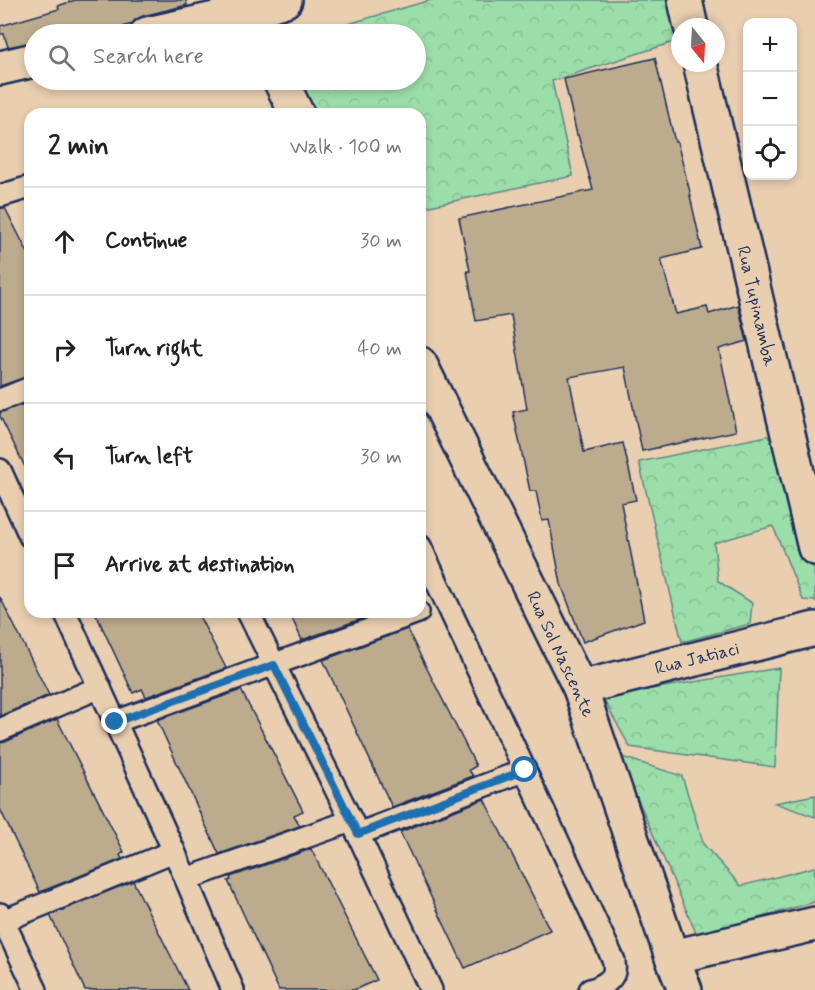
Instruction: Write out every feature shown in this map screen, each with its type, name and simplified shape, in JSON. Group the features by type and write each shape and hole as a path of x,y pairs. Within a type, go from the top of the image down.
{"street":[{"path":"203,24 247,16 285,0"},
{"path":"685,0 689,18"},
{"path":"0,68 24,62"},
{"name":"Rua Tupinamba","path":"702,72 815,548"},
{"path":"285,90 294,108"},
{"name":"Rua Sol Nascente","path":"426,376 580,688 679,974"},
{"name":"Rua Jatiaci","path":"580,688 815,628"},
{"path":"679,974 815,924"}],"lane":[{"path":"0,195 24,189"},
{"path":"0,400 24,390"},
{"path":"0,470 24,523"},
{"path":"426,559 614,961 614,972 608,981 590,990"},
{"path":"426,609 446,602"},
{"path":"68,618 174,851 233,990"},
{"path":"251,618 355,828 431,990"},
{"path":"115,722 403,618"},
{"path":"0,730 100,687"},
{"path":"186,879 355,828 525,770"},
{"path":"36,990 2,917 174,851"}],"green space":[{"path":"431,0 691,0 684,18 671,18 671,43 552,81 573,176 426,207 426,108 311,108 301,90 426,90 426,24 348,24"},
{"path":"787,432 815,576 815,601 803,600 773,526 714,543 718,581 752,603 750,624 682,642 639,462"},
{"path":"779,668 775,767 630,747 602,697"},
{"path":"619,756 682,776 704,845 741,886 815,867 815,901 697,935"},
{"path":"815,795 815,817 775,803"}],"building":[{"path":"75,0 186,0 187,5 143,16 132,24 24,24 24,44 8,47 4,34 0,34 0,26 59,9 58,6"},
{"path":"655,58 675,142 677,142 691,196 702,249 661,259 676,314 707,307 709,314 738,305 747,341 719,349 736,431 642,451 625,367 569,377 584,452 623,443 636,500 621,503 644,620 583,642 561,584 549,520 542,521 536,491 530,491 513,412 527,409 511,315 476,321 467,271 470,271 459,218 593,190 564,79"},
{"path":"0,208 5,208 24,245 24,378 0,386"},
{"path":"24,404 24,465 0,416 0,412"},
{"path":"0,597 49,695 0,716"},
{"path":"98,618 200,618 226,668 146,697 142,689 133,693"},
{"path":"292,618 364,618 302,640"},
{"path":"407,629 476,766 469,770 473,776 392,807 323,660"},
{"path":"241,690 303,811 294,815 300,826 219,854 157,720"},
{"path":"57,719 124,852 120,855 122,859 40,892 0,809 0,743"},
{"path":"484,799 550,930 465,968 400,832"},
{"path":"311,849 377,980 354,990 279,990 228,881 231,880 230,877"},
{"path":"133,881 188,990 85,990 50,915"}],"route":[{"path":"115,722 274,665 358,834 525,770"}]}
